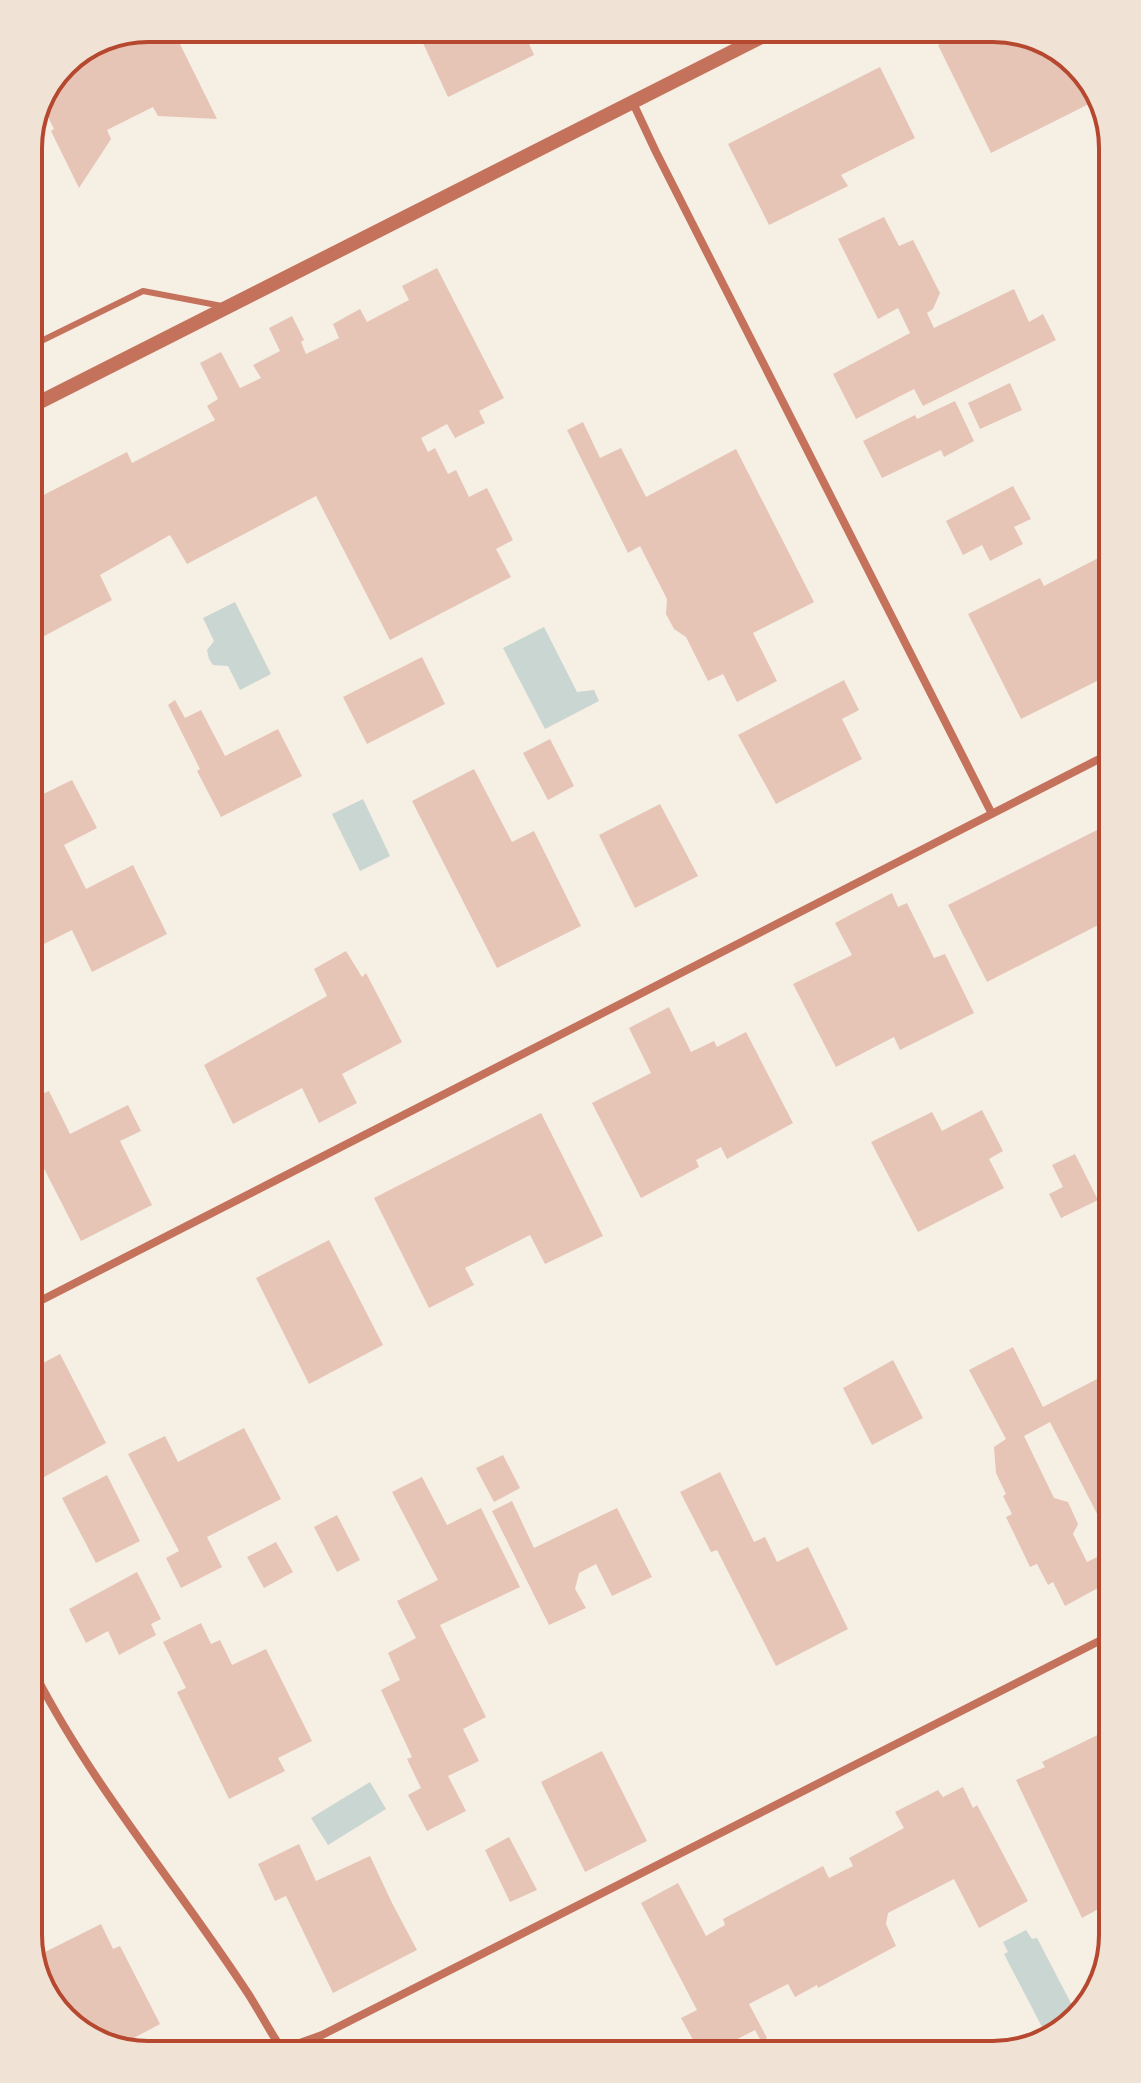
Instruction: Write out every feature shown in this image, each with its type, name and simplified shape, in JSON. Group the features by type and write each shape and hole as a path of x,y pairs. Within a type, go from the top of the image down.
{"street":[{"path":"42,401 752,42"},
{"path":"633,103 991,812"},
{"path":"42,1300 1099,759"},
{"path":"307,2041 1099,1641"},
{"path":"42,1688 96,1778 248,1994 273,2041"}],"lane":[{"path":"42,341 143,291 229,307"}],"shaded area":[{"path":"235,602 271,674 240,690 228,666 213,665 209,659 207,650 214,641 203,618"},
{"path":"544,627 577,692 594,690 599,701 545,729 503,648"},
{"path":"363,799 390,856 360,871 332,814"},
{"path":"370,1782 386,1809 328,1845 311,1818"},
{"path":"1026,1930 1032,1939 1037,1938 1072,2006 1063,2015 1042,2027 1004,1954 1008,1952 1003,1942"}],"building":[{"path":"148,42 179,42 217,119 158,116 153,107 107,130 111,139 79,188 51,131 54,129 47,116 53,101 78,68 107,50"},
{"path":"422,42 528,42 534,55 448,97"},
{"path":"944,42 1000,42 1034,50 1068,73 1089,104 991,153 938,45"},
{"path":"880,67 915,138 841,175 848,186 769,225 728,144"},
{"path":"884,217 899,246 913,240 940,293 933,309 927,313 934,328 1014,289 1029,322 1043,314 1056,340 923,406 914,389 856,419 833,374 910,333 898,308 878,319 838,239"},
{"path":"437,268 504,398 479,411 485,423 455,438 447,424 421,438 428,452 435,448 448,474 456,470 469,497 487,488 513,540 496,549 511,577 390,640 316,496 187,564 170,535 100,575 112,600 42,637 42,496 127,452 132,463 215,420 207,406 218,399 200,363 221,352 240,388 261,378 253,365 280,351 269,328 292,316 304,340 301,342 306,354 339,338 333,324 360,309 367,322 409,300 402,286"},
{"path":"1010,383 1022,410 980,429 968,403"},
{"path":"955,401 974,441 944,457 941,450 882,478 863,441 915,415 917,419"},
{"path":"583,422 600,458 621,448 646,497 736,449 814,602 753,633 777,681 737,702 723,674 708,681 686,637 674,629 666,614 667,599 640,546 628,553 567,430"},
{"path":"1013,486 1031,519 1014,527 1023,544 990,561 982,545 963,555 946,521"},
{"path":"1099,558 1099,680 1021,719 968,614 1040,578 1044,586"},
{"path":"422,657 445,704 367,744 343,697"},
{"path":"844,680 859,710 842,719 862,759 776,804 738,735"},
{"path":"175,700 185,718 201,710 225,756 278,729 302,776 221,817 168,705"},
{"path":"550,739 574,786 548,800 523,753"},
{"path":"474,769 512,842 534,831 581,926 497,968 412,801"},
{"path":"72,780 97,828 64,845 86,889 133,865 167,934 92,972 72,930 42,945 42,795"},
{"path":"660,804 698,876 635,908 599,835"},
{"path":"1099,829 1099,925 987,982 948,905"},
{"path":"892,893 898,907 907,903 934,958 945,954 974,1013 900,1050 894,1037 836,1067 793,984 852,955 835,923"},
{"path":"346,951 362,977 366,973 402,1042 342,1074 357,1103 319,1123 302,1088 233,1124 204,1065 327,996 314,969"},
{"path":"669,1007 691,1052 714,1041 717,1047 746,1032 793,1123 727,1159 721,1147 696,1160 699,1167 641,1198 592,1103 651,1073 629,1028"},
{"path":"49,1091 70,1134 128,1105 141,1131 120,1141 152,1205 81,1241 42,1165 42,1094"},
{"path":"982,1110 1003,1151 989,1159 1004,1188 918,1232 871,1142 932,1112 942,1131"},
{"path":"541,1113 603,1236 545,1264 530,1235 465,1268 474,1285 429,1308 374,1198"},
{"path":"1075,1154 1098,1200 1061,1218 1049,1194 1063,1187 1052,1165"},
{"path":"329,1240 383,1345 309,1384 256,1278"},
{"path":"1013,1347 1043,1407 1097,1379 1099,1383 1099,1518 1050,1422 1024,1436 1054,1498 1068,1502 1078,1524 1073,1534 1087,1562 1097,1557 1099,1561 1099,1587 1065,1606 1053,1582 1048,1585 1037,1564 1030,1567 1006,1517 1012,1514 996,1473 994,1447 1006,1439 969,1370"},
{"path":"60,1354 106,1443 42,1478 42,1364"},
{"path":"893,1360 923,1418 872,1445 843,1388"},
{"path":"244,1428 281,1499 207,1537 222,1567 181,1588 166,1558 179,1551 128,1454 165,1436 178,1462"},
{"path":"503,1455 520,1488 494,1502 476,1468"},
{"path":"720,1472 754,1542 765,1537 777,1562 808,1547 848,1629 776,1666 717,1550 711,1552 680,1492"},
{"path":"107,1475 140,1541 96,1563 62,1498"},
{"path":"422,1477 447,1525 481,1508 520,1587 440,1625 486,1717 463,1729 479,1761 448,1776 466,1811 427,1831 408,1795 421,1788 407,1759 412,1757 381,1690 400,1680 388,1653 416,1638 397,1601 438,1580 392,1492"},
{"path":"512,1501 534,1548 617,1508 652,1577 612,1596 596,1564 579,1573 575,1589 586,1608 549,1625 492,1511"},
{"path":"337,1515 360,1560 337,1572 314,1527"},
{"path":"276,1542 293,1572 264,1588 247,1557"},
{"path":"137,1572 161,1619 151,1624 156,1635 119,1655 108,1631 86,1643 69,1609"},
{"path":"201,1623 211,1644 220,1640 232,1665 266,1649 312,1741 278,1758 285,1771 229,1799 177,1692 186,1688 163,1642"},
{"path":"1099,1734 1099,1909 1082,1918 1016,1780 1045,1767 1042,1762"},
{"path":"602,1751 647,1841 585,1872 541,1782"},
{"path":"963,1787 973,1808 977,1805 1028,1901 979,1928 954,1879 888,1913 886,1924 896,1946 818,1988 817,1985 795,1997 788,1984 749,2004 767,2038 761,2041 755,2030 734,2041 694,2041 681,2018 697,2010 641,1903 678,1883 706,1936 725,1925 723,1919 823,1866 829,1878 853,1866 849,1858 904,1828 895,1812 938,1790 943,1797"},
{"path":"509,1837 537,1890 510,1902 485,1850"},
{"path":"299,1844 316,1881 370,1856 417,1950 333,1993 286,1896 275,1901 258,1864"},
{"path":"101,1924 113,1949 120,1946 160,2024 131,2040 89,2023 60,1994 50,1976 44,1953"}]}
